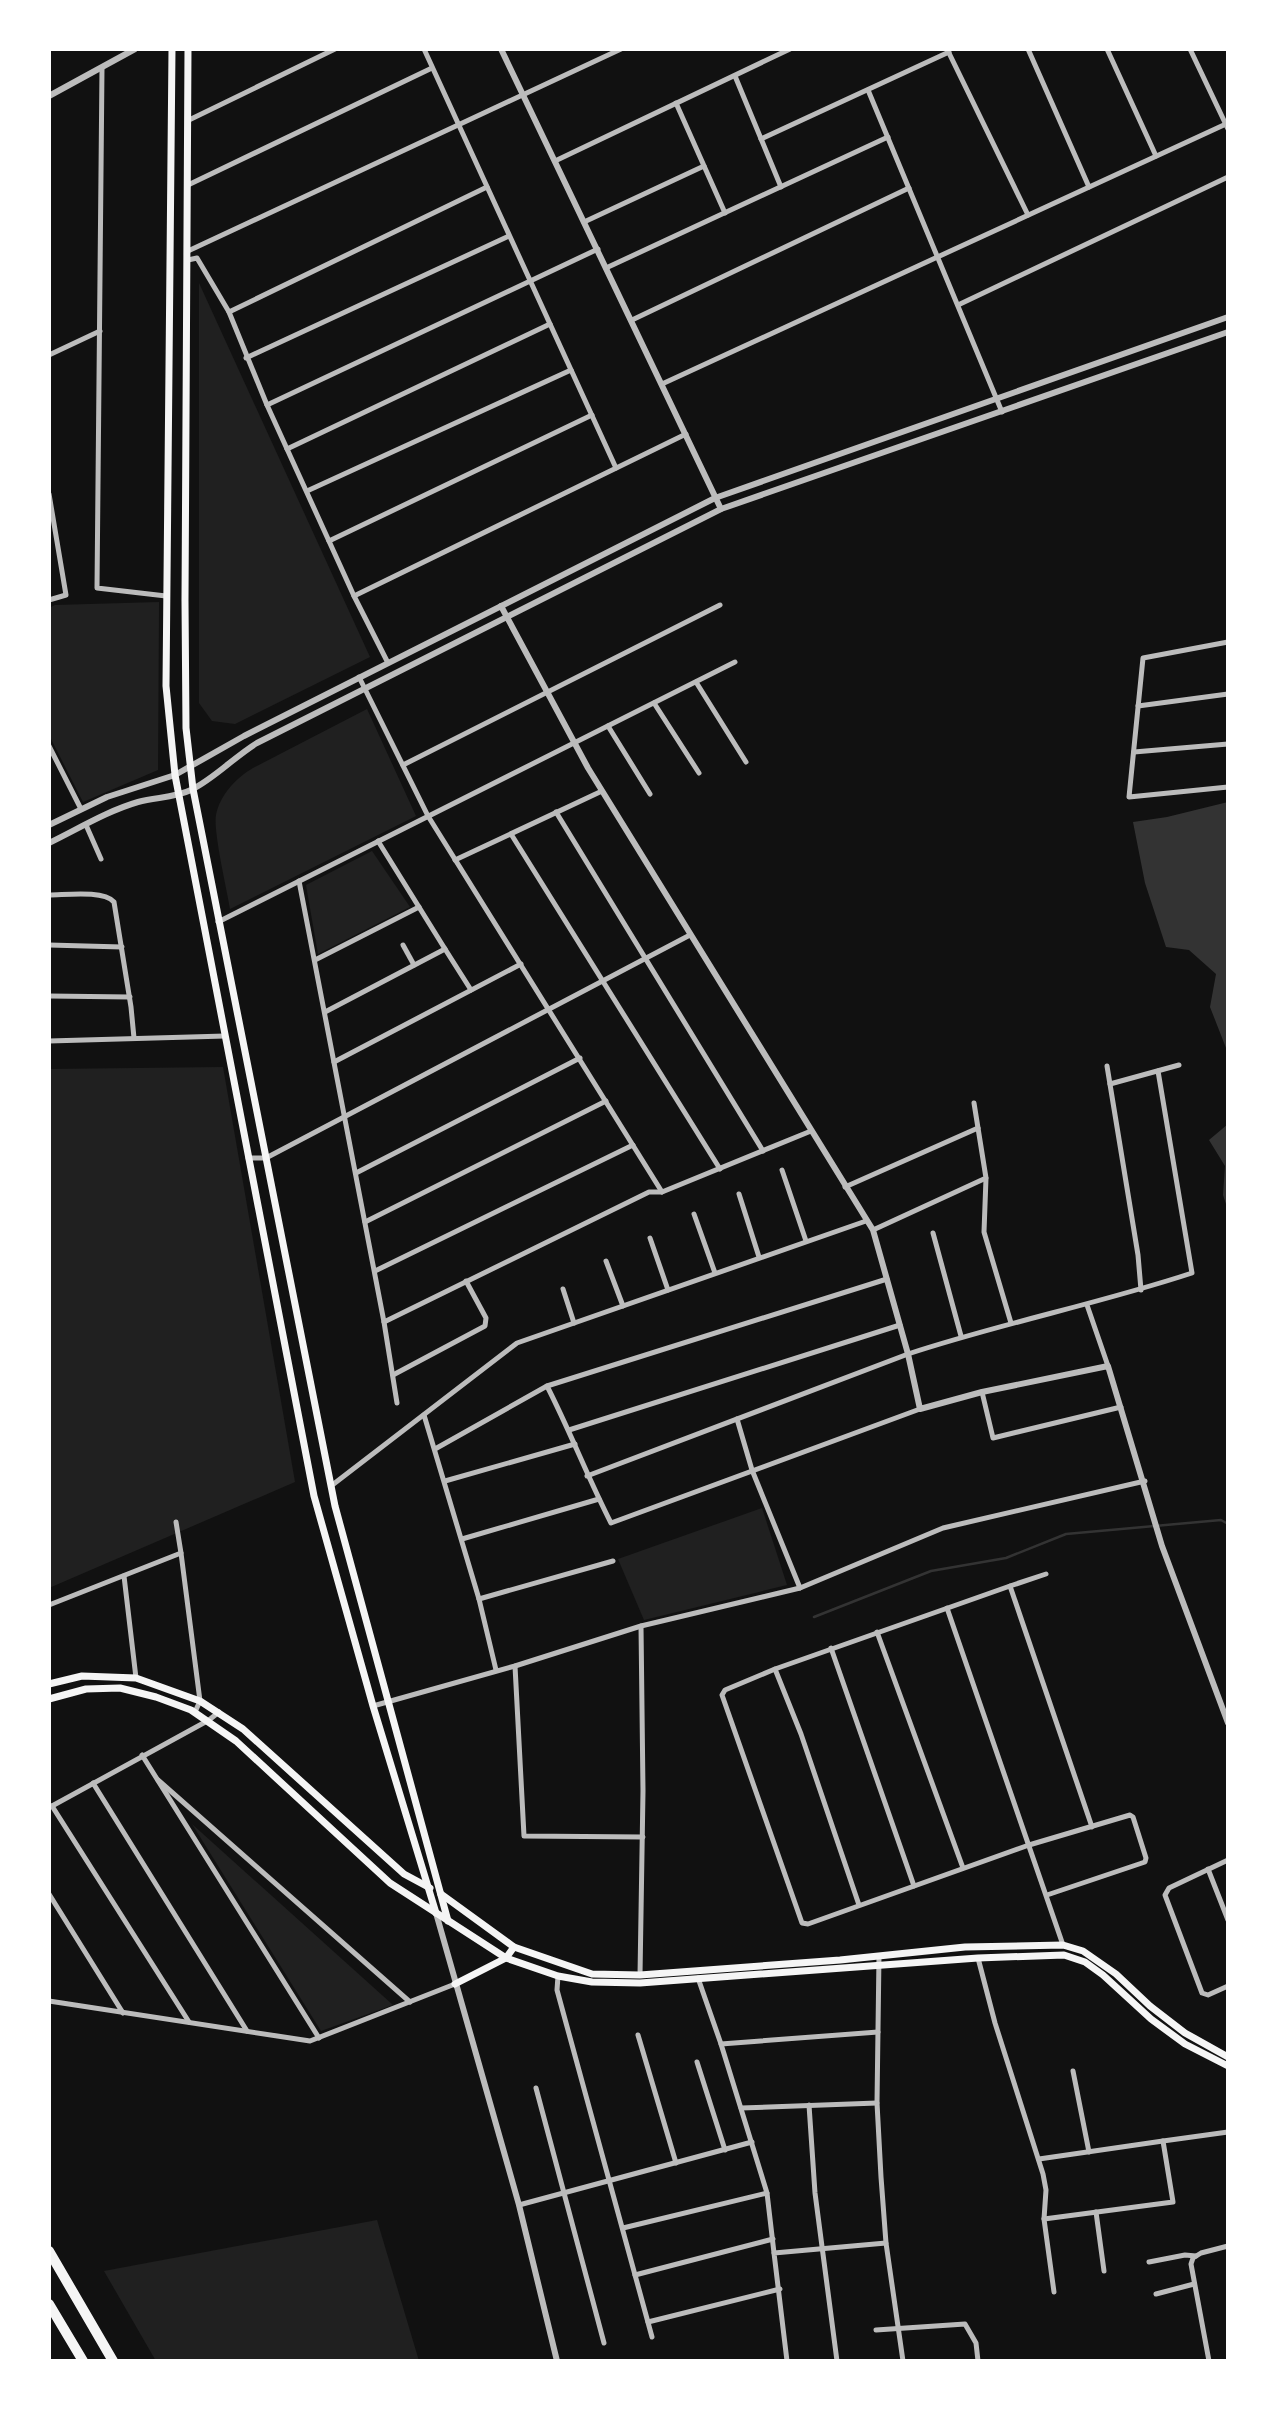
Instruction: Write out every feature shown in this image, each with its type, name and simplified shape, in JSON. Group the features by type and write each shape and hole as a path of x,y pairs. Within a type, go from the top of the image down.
{"highway":[{"path":"49,2251 113,2361"},
{"path":"49,2304 83,2361"}],"main road":[{"path":"172,49 166,686 175,775 314,1496 373,1706 436,1913"},
{"path":"188,49 185,601 187,728 193,789 331,1486 448,1921"},
{"path":"49,1684 82,1676 136,1678 200,1701 243,1729 404,1874 440,1894 514,1947 592,1974 640,1975 965,1947 1063,1945 1083,1951 1116,1974 1150,2006 1185,2033 1228,2057"},
{"path":"49,1699 86,1689 120,1688 156,1697 195,1712 236,1741 390,1883 506,1958 558,1976 592,1982 640,1983 978,1958 1064,1955 1084,1962 1103,1975 1151,2019 1185,2044 1228,2066"},
{"path":"455,1984 506,1958 514,1947"}],"street":[{"path":"49,96 135,49"},
{"path":"189,120 335,49"},
{"path":"424,49 616,468"},
{"path":"501,49 721,509"},
{"path":"188,256 621,49"},
{"path":"555,161 790,49"},
{"path":"1028,49 1089,187"},
{"path":"1107,49 1156,156"},
{"path":"662,384 1156,156 1227,127 1190,49"},
{"path":"761,139 948,50 1028,215"},
{"path":"102,68 97,588 166,596"},
{"path":"188,185 432,68"},
{"path":"734,76 781,187"},
{"path":"868,90 1002,412"},
{"path":"676,103 725,213"},
{"path":"606,268 888,137"},
{"path":"584,222 704,166"},
{"path":"958,305 1228,177"},
{"path":"229,313 487,187"},
{"path":"632,320 909,188"},
{"path":"246,358 509,236"},
{"path":"267,405 597,249"},
{"path":"188,256 197,258 229,313 246,358 306,491 388,663"},
{"path":"49,825 107,797 175,775 191,764 359,677 715,498 1228,317"},
{"path":"287,449 550,324"},
{"path":"49,355 100,331"},
{"path":"49,843 141,802 179,795 193,789 257,743 721,509 1228,332"},
{"path":"306,491 571,370"},
{"path":"329,541 592,415"},
{"path":"354,596 686,434"},
{"path":"49,494 66,595 49,600"},
{"path":"402,765 720,605"},
{"path":"501,606 602,790 873,1230 908,1354 920,1409"},
{"path":"1228,642 1143,658 1129,797 1228,787"},
{"path":"218,922 735,662"},
{"path":"359,677 428,816 550,1008 662,1192"},
{"path":"696,682 746,762"},
{"path":"1138,706 1228,694"},
{"path":"654,702 699,773"},
{"path":"608,726 650,794"},
{"path":"1134,752 1228,744"},
{"path":"49,746 81,809"},
{"path":"455,860 602,790"},
{"path":"556,812 764,1151"},
{"path":"86,825 101,859"},
{"path":"511,834 720,1169"},
{"path":"378,841 471,990"},
{"path":"299,881 384,1322 397,1403"},
{"path":"49,895 100,895 110,897 114,902 134,1038"},
{"path":"315,960 419,907"},
{"path":"248,1158 266,1158 690,935"},
{"path":"403,945 414,965"},
{"path":"49,946 122,947"},
{"path":"325,1012 445,949"},
{"path":"334,1062 521,964"},
{"path":"49,996 130,997"},
{"path":"49,1041 225,1036"},
{"path":"356,1173 580,1058"},
{"path":"1110,1084 1179,1065"},
{"path":"1107,1066 1138,1255 1141,1290"},
{"path":"587,1476 961,1336 1087,1306 1192,1273 1158,1071"},
{"path":"365,1222 606,1101"},
{"path":"974,1103 986,1178 984,1232 1011,1323"},
{"path":"845,1187 978,1128"},
{"path":"384,1322 649,1192 662,1192 811,1131"},
{"path":"374,1272 633,1145"},
{"path":"782,1170 806,1241"},
{"path":"873,1230 986,1178"},
{"path":"739,1194 759,1257"},
{"path":"694,1214 715,1273"},
{"path":"331,1486 517,1343 866,1221"},
{"path":"933,1233 961,1336"},
{"path":"650,1238 667,1290"},
{"path":"606,1261 622,1306"},
{"path":"435,1449 547,1386 887,1279"},
{"path":"393,1375 485,1326 486,1318 466,1281"},
{"path":"563,1289 574,1323"},
{"path":"1087,1306 1121,1407 1162,1546 1228,1723"},
{"path":"569,1430 900,1325"},
{"path":"547,1386 611,1523 920,1409 982,1392 1108,1367"},
{"path":"982,1392 993,1438 1121,1407"},
{"path":"424,1415 479,1599 496,1670"},
{"path":"737,1419 752,1470 800,1588"},
{"path":"445,1481 575,1444"},
{"path":"373,1706 515,1666 641,1626 800,1588 943,1528 1144,1481"},
{"path":"461,1539 599,1499"},
{"path":"176,1522 200,1701 195,1712"},
{"path":"49,1605 181,1553"},
{"path":"479,1599 613,1562"},
{"path":"1046,1574 775,1668 725,1690 722,1695 802,1923 808,1924 1029,1845 1130,1815 1133,1817 1145,1862 1047,1895"},
{"path":"124,1576 136,1678"},
{"path":"1010,1586 1092,1827"},
{"path":"947,1608 1063,1945"},
{"path":"640,1975 643,1837 641,1626"},
{"path":"877,1632 963,1868"},
{"path":"831,1648 914,1886"},
{"path":"515,1666 524,1836 643,1837"},
{"path":"775,1668 801,1734 859,1905"},
{"path":"189,2023 50,1807 219,1712"},
{"path":"142,1755 319,2038"},
{"path":"158,1780 410,2002"},
{"path":"93,1783 247,2031"},
{"path":"1228,1860 1169,1888 1165,1895 1202,1993 1208,1995 1228,1986"},
{"path":"1208,1869 1228,1920"},
{"path":"49,1894 123,2012"},
{"path":"436,1913 519,2205 557,2361"},
{"path":"879,1956 877,2103 886,2243 903,2361"},
{"path":"978,1958 995,2022 1039,2159 1046,2190 1044,2219 1054,2292"},
{"path":"558,1976 557,1990 652,2337"},
{"path":"698,1979 721,2044 766,2193 788,2361"},
{"path":"49,1994 51,2002 310,2041 455,1984"},
{"path":"721,2044 878,2032"},
{"path":"638,2035 676,2163"},
{"path":"697,2062 725,2150"},
{"path":"1073,2071 1090,2151"},
{"path":"536,2088 604,2343"},
{"path":"741,2108 877,2103"},
{"path":"809,2105 815,2193 837,2361"},
{"path":"1039,2159 1228,2132"},
{"path":"1044,2219 1173,2202 1163,2141"},
{"path":"519,2205 752,2142"},
{"path":"623,2228 766,2193"},
{"path":"1096,2212 1104,2271"},
{"path":"635,2275 772,2239"},
{"path":"775,2253 886,2243"},
{"path":"1149,2262 1185,2255 1196,2256 1228,2246"},
{"path":"1196,2256 1191,2264 1209,2361"},
{"path":"1156,2294 1194,2284"},
{"path":"648,2322 780,2289"},
{"path":"876,2330 965,2324 976,2343 978,2361"}],"shaded area":[{"path":"199,283 370,657 235,724 212,721 199,703"},
{"path":"159,602 158,770 83,802 49,735 49,608 55,605"},
{"path":"367,709 416,816 230,909 216,823 218,808 225,794 253,768"},
{"path":"1228,802 1228,1053 1210,1007 1216,974 1189,950 1166,947 1145,883 1133,822 1167,817"},
{"path":"372,851 410,907 318,954 306,885"},
{"path":"223,1067 295,1482 49,1588 49,1069"},
{"path":"1228,1124 1228,1210 1223,1195 1225,1166 1209,1140"},
{"path":"762,1508 787,1585 644,1620 618,1559"},
{"path":"192,1824 393,2005 321,2031"},
{"path":"377,2220 419,2361 156,2361 104,2271"}],"waterway":[{"path":"814,1617 931,1571 1006,1558 1066,1534 1221,1520 1228,1524"}]}
